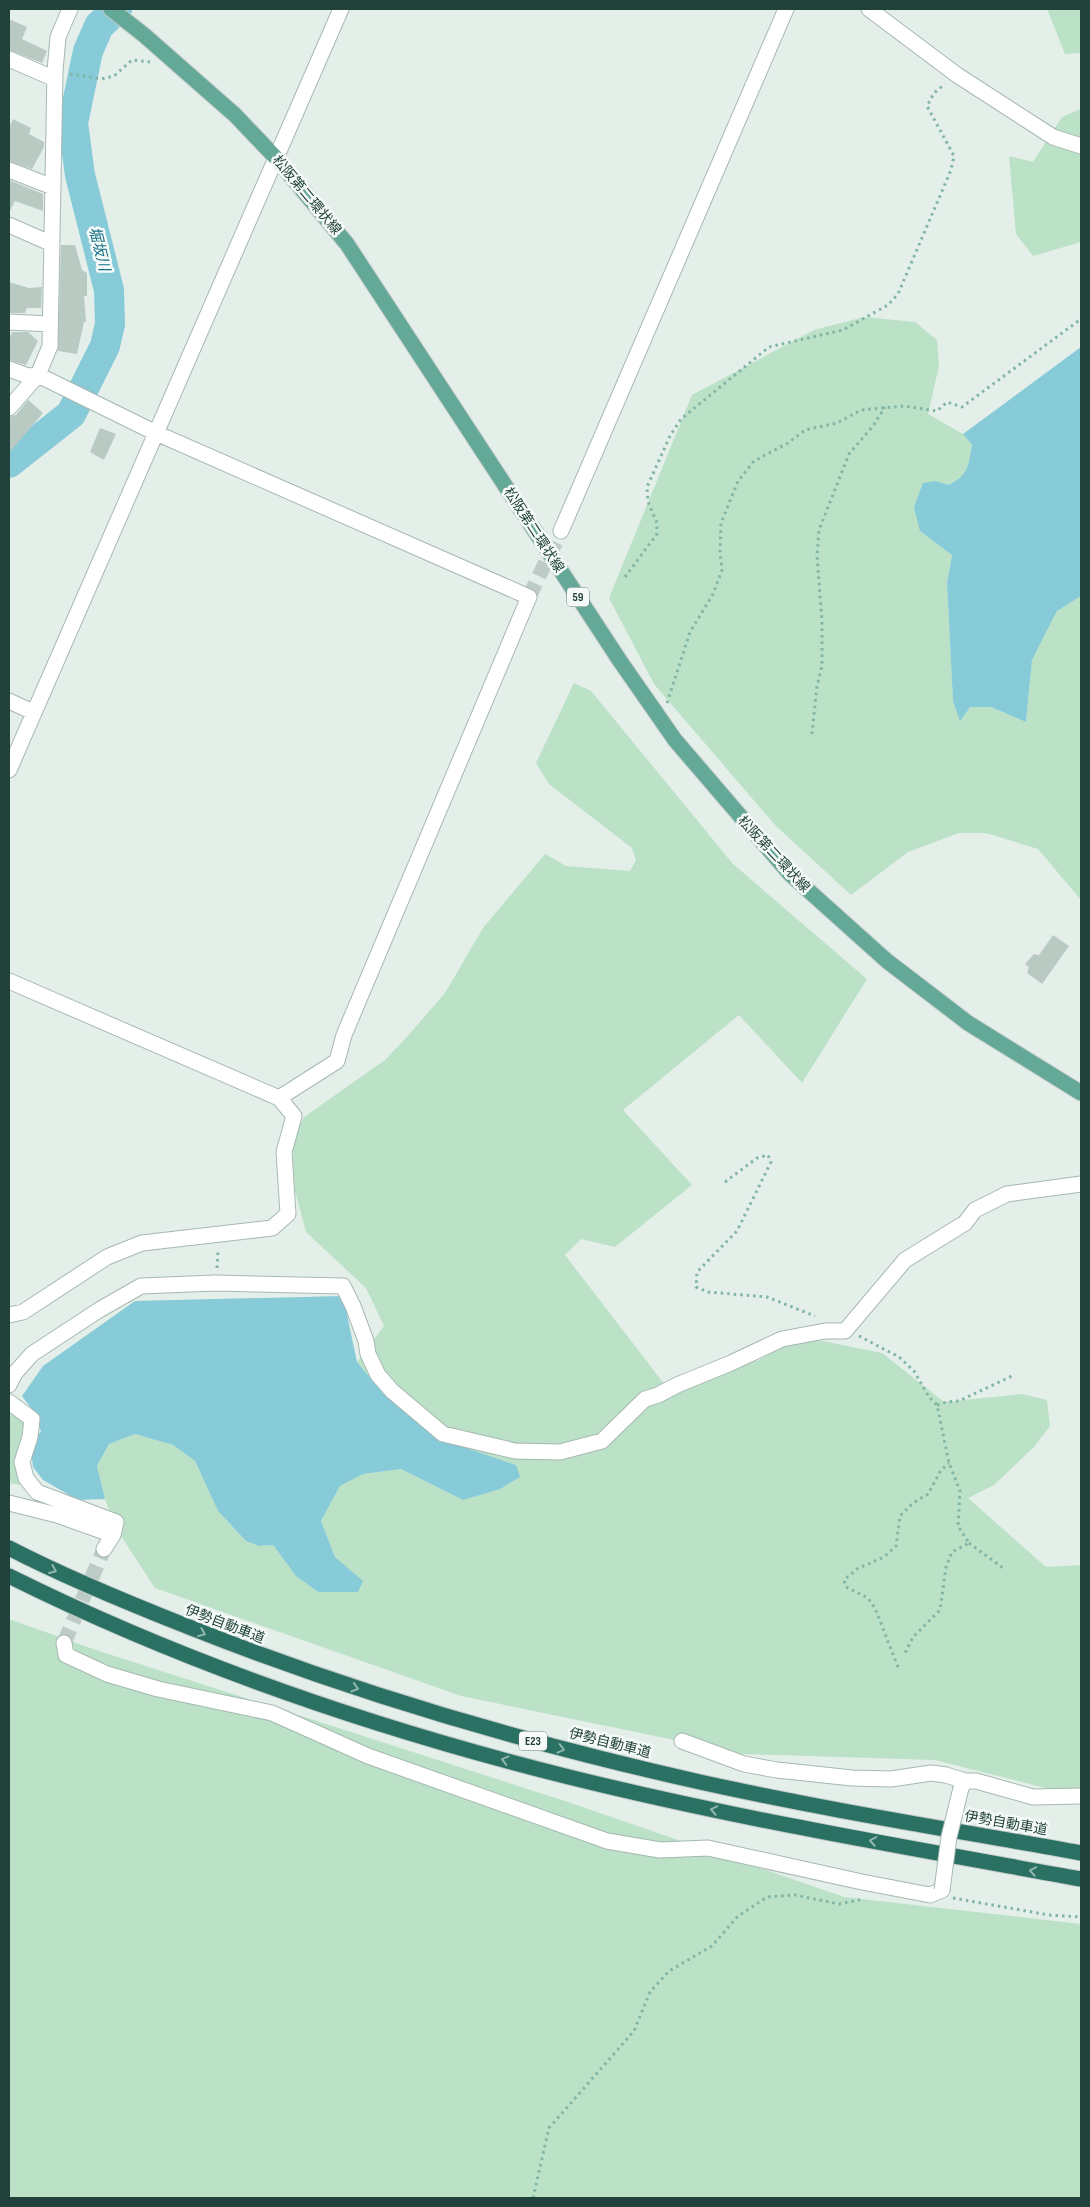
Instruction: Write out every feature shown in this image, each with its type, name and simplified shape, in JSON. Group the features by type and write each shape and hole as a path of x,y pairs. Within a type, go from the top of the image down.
{"highway":[{"name":"伊勢自動車道","path":"9,1548 40,1564 152,1613 240,1648 348,1686 446,1717 574,1752 701,1782 1081,1853"},
{"name":"E23","path":"9,1576 142,1637 230,1671 339,1711 438,1741 568,1777 696,1807 1081,1879"}],"main road":[{"name":"松阪第二環状線","path":"111,9 144,34 235,115 276,158 348,244 620,661 675,740 721,796 790,874 887,961 968,1023 1081,1094"}],"street":[{"path":"9,408 38,375 50,346 55,75 58,37 70,9"},
{"path":"9,770 341,9"},
{"path":"561,531 786,9"},
{"path":"869,9 957,75 1053,137 1081,146"},
{"path":"9,59 55,75"},
{"path":"9,170 53,187"},
{"path":"9,225 52,244"},
{"path":"9,322 50,324"},
{"path":"9,369 28,376 38,375 156,433 528,597 344,1035 337,1061 278,1098"},
{"path":"9,701 33,712"},
{"path":"9,981 278,1098 294,1116 284,1152 288,1214 272,1228 142,1243 107,1257 23,1312 9,1316"},
{"path":"9,1385 15,1373 32,1354 99,1310 141,1286 215,1283 343,1286 353,1306 366,1341 368,1354 378,1375 392,1391 443,1434 515,1451 560,1452 602,1441 645,1399 658,1395 782,1339 844,1331 906,1260 965,1223 975,1210 1008,1194 1081,1184"},
{"path":"9,1402 32,1419 30,1438 22,1462 26,1478 37,1492 116,1522 113,1535 104,1549"},
{"path":"9,1503 57,1515 113,1535"},
{"path":"64,1643 66,1655 107,1674 158,1689 272,1713 368,1756 607,1841 660,1850 708,1848 862,1882 936,1893 963,1785"},
{"path":"682,1741 744,1764 777,1770 852,1778 891,1779 931,1773 946,1774 963,1785"},
{"path":"963,1785 976,1780 1033,1797 1081,1796"}],"path":[{"path":"55,75 101,79 114,76 132,60 153,63"},
{"path":"625,577 657,534 658,523 648,502 647,487 670,436 681,419 769,347 843,330 888,305 898,294 951,170 954,156 927,106 934,93 957,75"},
{"path":"665,711 690,632 713,594 722,570 720,553 721,523 738,481 754,461 805,430 837,423 861,410 886,406 904,406 937,411 947,402 962,407 1081,319"},
{"path":"812,734 817,686 822,666 822,621 817,556 819,530 849,454 873,426 886,406"},
{"path":"725,1182 756,1158 768,1155 771,1162 737,1230 697,1272 696,1287 708,1292 767,1298 822,1318"},
{"path":"215,1283 220,1234"},
{"path":"844,1331 864,1338 899,1357 914,1371 929,1397 937,1405 949,1463 960,1491 958,1526 969,1543 1003,1568"},
{"path":"937,1405 947,1402 959,1402 1014,1376"},
{"path":"898,1667 875,1608 868,1598 846,1587 844,1580 856,1569 884,1557 896,1546 900,1516 913,1503 928,1494 941,1470 949,1463"},
{"path":"904,1655 913,1637 940,1610 946,1568 952,1552 969,1543"},
{"path":"936,1893 1049,1915 1081,1917"},
{"path":"533,2198 549,2128 634,2031 650,1992 669,1971 712,1946 738,1916 766,1897 794,1895 838,1904 870,1898"}],"green space":[{"path":"1047,9 1081,9 1081,53 1065,54"},
{"path":"1081,109 1081,242 1033,256 1016,234 1009,156 1033,162 1062,117"},
{"path":"864,317 915,322 937,340 939,366 928,414 963,434 972,445 968,464 960,477 948,485 936,481 920,531 952,555 947,583 953,701 960,720 970,706 991,707 1026,722 1032,660 1057,611 1081,596 1081,900 1038,849 986,833 959,833 908,852 851,895 775,825 654,684 609,598 692,395 814,330"},
{"path":"574,683 591,691 733,864 867,979 802,1083 739,1015 623,1110 692,1185 615,1247 581,1239 565,1255 665,1385 759,1360 783,1345 808,1338 882,1353 944,1402 1022,1394 1047,1400 1050,1426 1034,1447 994,1485 968,1498 1046,1567 1081,1565 1081,1797 935,1760 743,1754 461,1696 155,1588 117,1530 105,1499 97,1466 109,1444 135,1434 173,1445 195,1461 218,1511 246,1541 259,1546 273,1545 296,1576 318,1592 358,1592 335,1557 321,1521 340,1486 363,1474 401,1469 463,1500 516,1465 458,1445 398,1397 376,1385 357,1362 384,1326 366,1288 306,1232 295,1191 292,1139 304,1117 385,1060 405,1039 445,993 483,928 545,854 566,866 630,871 636,860 632,848 549,784 536,763"},
{"path":"9,1394 25,1411 26,1462 31,1487 9,1483"},
{"path":"9,1619 96,1650 565,1801 844,1897 1081,1924 1081,2198 9,2198"}],"water":[{"path":"1081,347 1081,596 1057,611 1032,660 1026,722 991,707 970,707 960,721 953,701 947,583 952,555 920,531 914,507 923,483 936,481 948,485 964,473 972,445 963,434"},
{"path":"343,1296 357,1362 376,1385 398,1397 458,1445 516,1465 520,1477 500,1489 463,1500 401,1469 363,1474 340,1486 321,1521 335,1557 363,1581 358,1592 318,1592 296,1576 273,1545 259,1546 246,1541 218,1511 195,1461 173,1445 135,1434 109,1444 97,1466 105,1499 78,1500 43,1480 33,1467 30,1441 41,1432 36,1415 22,1396 43,1366 135,1301"}],"building":[{"path":"9,19 27,27 22,39 47,51 42,63 9,50"},
{"path":"13,119 31,128 29,134 44,142 44,147 32,169 9,161 9,128"},
{"path":"9,180 43,194 43,211 15,201 9,213"},
{"path":"61,245 75,245 82,270 87,273 87,296 84,296 86,322 84,322 77,354 58,351"},
{"path":"9,282 29,288 42,287 41,308 27,308 25,313 9,313"},
{"path":"12,332 28,332 38,341 26,365 9,360 9,339"},
{"path":"28,400 43,413 9,453 9,417 16,415"},
{"path":"100,428 116,434 104,460 90,452"},
{"path":"1053,935 1069,946 1042,984 1027,973 1029,967 1025,964 1034,954 1039,955"}],"waterway":[{"name":"堀坂川","path":"9,463 71,414 105,346 110,324 109,290 80,175 73,123 88,51 99,26 117,9"}],"tunnel":[{"path":"529,597 561,531"},
{"path":"64,1643 104,1549"}]}
